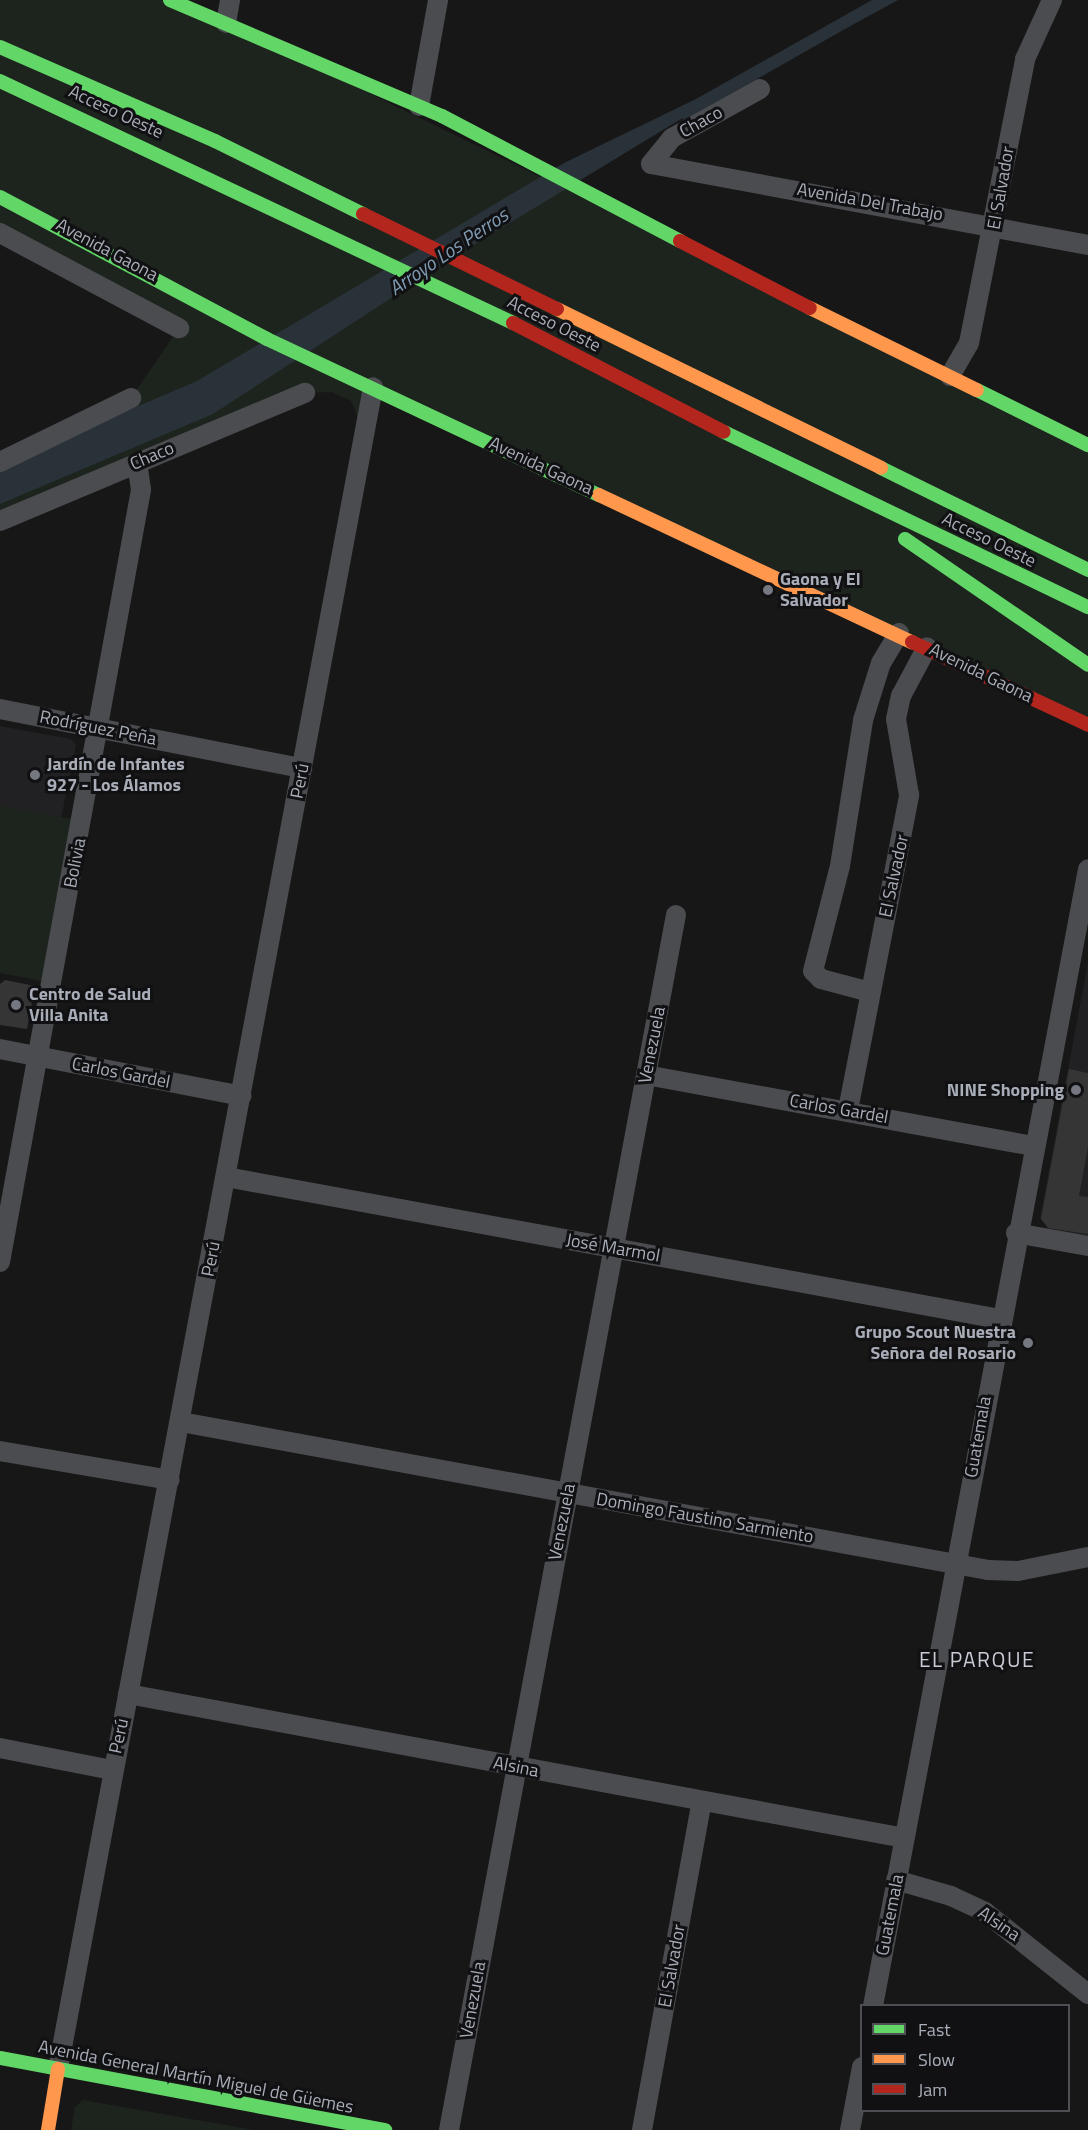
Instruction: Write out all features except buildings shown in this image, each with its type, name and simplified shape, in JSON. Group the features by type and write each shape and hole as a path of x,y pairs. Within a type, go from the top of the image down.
{"main road":[{"path":"170,0 419,106 532,161 742,274 1088,445"},
{"name":"Acceso Oeste","path":"0,47 215,141 414,241 464,262 1088,570"},
{"name":"Acceso Oeste","path":"0,81 442,287 782,461 1088,607"},
{"name":"Avenida Gaona","path":"0,197 50,219 267,339 328,369 373,387 899,633 1088,725"},
{"path":"782,461 1006,605 1088,665"},
{"path":"973,515 1088,553"},
{"name":"Avenida General Martín Miguel de Güemes","path":"0,2058 338,2126 385,2130"},
{"name":"Perú","path":"48,2130 58,2069"}],"street":[{"path":"226,23 230,0"},
{"path":"419,106 438,0"},
{"name":"El Salvador","path":"950,376 969,343 994,228 1024,59 1052,0"},
{"name":"Chaco","path":"651,164 672,138 760,89"},
{"name":"Avenida Del Trabajo","path":"651,164 1088,245"},
{"name":"Avenida Gaona","path":"0,233 179,328"},
{"name":"Perú","path":"58,2069 112,1770 181,1422 373,387"},
{"name":"Chaco","path":"0,521 305,393"},
{"path":"0,462 131,398"},
{"name":"Bolivia","path":"0,1262 100,729 141,490 137,463"},
{"path":"870,992 821,979 813,971 840,866 863,720 881,663 899,633"},
{"name":"El Salvador","path":"848,1110 909,795 896,719 901,696 927,647"},
{"name":"Rodríguez Peña","path":"0,709 302,768"},
{"name":"Guatemala","path":"873,2004 1032,1146 1088,870"},
{"name":"Venezuela","path":"449,2130 676,915"},
{"name":"Carlos Gardel","path":"0,1049 241,1096"},
{"name":"Carlos Gardel","path":"646,1075 848,1110 1032,1146"},
{"name":"José Marmol","path":"226,1177 1000,1320"},
{"path":"1016,1233 1088,1246"},
{"name":"Domingo Faustino Sarmiento","path":"181,1422 955,1564 1018,1571 1088,1557"},
{"path":"0,1451 170,1480"},
{"name":"Alsina","path":"128,1694 904,1838"},
{"path":"0,1748 112,1770"},
{"name":"El Salvador","path":"642,2130 702,1801"},
{"name":"Alsina","path":"896,1880 951,1896 985,1912 1088,1994"},
{"path":"850,2130 860,2073"}],"shaded area":[{"path":"0,0 170,0 226,23 1088,445 1088,725 373,387 364,433 351,401 332,392 305,393 0,521 0,462 131,398 179,328 0,233"},
{"name":"Jardín de Infantes 927 - Los Álamos","path":"0,726 71,739 76,745 61,819 0,806"},
{"path":"0,806 71,819 42,981 0,973"},
{"name":"NINE Shopping","path":"1088,962 1088,1236 1049,1229 1040,1218"},
{"path":"83,2100 254,2130 71,2130 75,2107"}],"water":[{"path":"872,0 898,0 681,119 462,252 213,414 0,504 0,465 197,381 564,163 696,99"}],"waterway":[{"name":"Arroyo Los Perros","path":"684,117 840,28"}],"traffic: fast":[{"path":"170,0 442,116 680,241"},
{"path":"0,47 215,141 363,214"},
{"path":"0,81 513,323"},
{"path":"0,197 267,339 599,495"},
{"path":"977,390 1088,445"},
{"path":"724,432 1088,607"},
{"path":"881,468 1088,570"},
{"path":"905,539 1088,665"},
{"path":"0,2058 385,2130"}],"traffic: slow":[{"path":"810,308 977,390"},
{"path":"557,309 881,468"},
{"path":"599,495 912,642"},
{"path":"48,2130 58,2069"}],"traffic: jam":[{"path":"363,214 557,309"},
{"path":"680,241 810,308"},
{"path":"513,323 724,432"},
{"path":"912,642 1088,725"}],"place":[{"name":"Gaona y El Salvador","path":"768,590"},
{"name":"Jardín de Infantes 927 - Los Álamos","path":"35,775"},
{"name":"Centro de Salud Villa Anita","path":"16,1005"},
{"name":"NINE Shopping","path":"1076,1090"},
{"name":"Grupo Scout Nuestra Señora del Rosario","path":"1028,1343"}],"district":[{"name":"EL PARQUE","path":"977,1659"}]}
